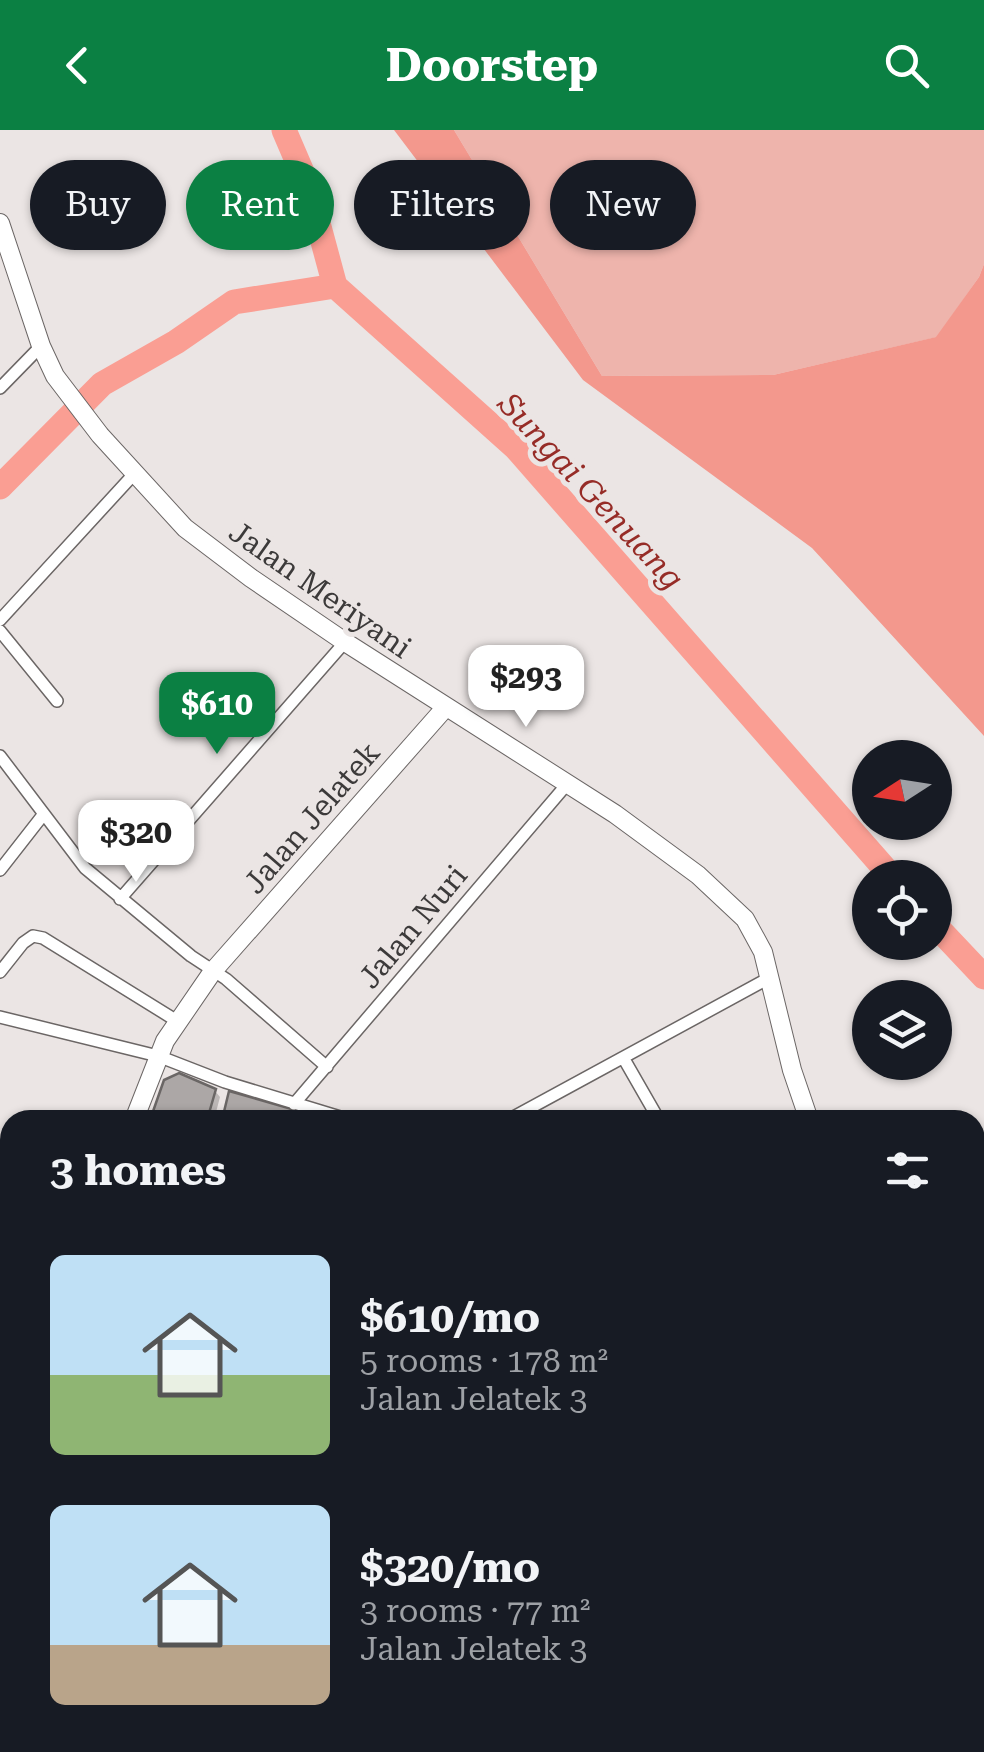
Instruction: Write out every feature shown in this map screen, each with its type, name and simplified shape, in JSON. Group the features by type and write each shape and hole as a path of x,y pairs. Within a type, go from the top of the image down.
{"street":[{"name":"Jalan Meriyani","path":"0,224 55,376 100,436 201,541 444,708 568,782 726,898 755,935 770,976 806,1110"},
{"path":"0,388 41,346"},
{"path":"0,620 134,474"},
{"path":"0,631 58,701"},
{"path":"120,899 345,642"},
{"name":"Jalan Jelatek","path":"138,1110 158,1056 177,1021 213,971 444,708"},
{"path":"1,760 85,868 327,1066"},
{"name":"Jalan Nuri","path":"294,1104 568,782"},
{"path":"0,870 43,815"},
{"path":"0,972 23,943 33,936 43,938 177,1021"},
{"path":"527,1110 770,976"},
{"path":"0,1017 158,1056 315,1110"},
{"path":"624,1059 653,1110"}],"shaded area":[{"path":"394,130 454,130 472,160 417,160"},
{"path":"454,130 984,130 984,264 937,337 773,375 602,376 526,250 530,250 530,160 472,160"},
{"path":"485,250 526,250 602,376 773,375 936,337 984,264 984,736 812,548 583,380"}],"building":[{"path":"179,1073 216,1089 210,1110 154,1110 164,1080"},
{"path":"229,1091 295,1110 224,1110"}],"waterway":[{"name":"Sungai Genuang","path":"284,130 308,186 335,286 516,448 877,860"},
{"path":"0,487 102,384 176,342 234,302 335,286"},
{"name":"Sungai Genuang","path":"952,943 984,977"}]}
